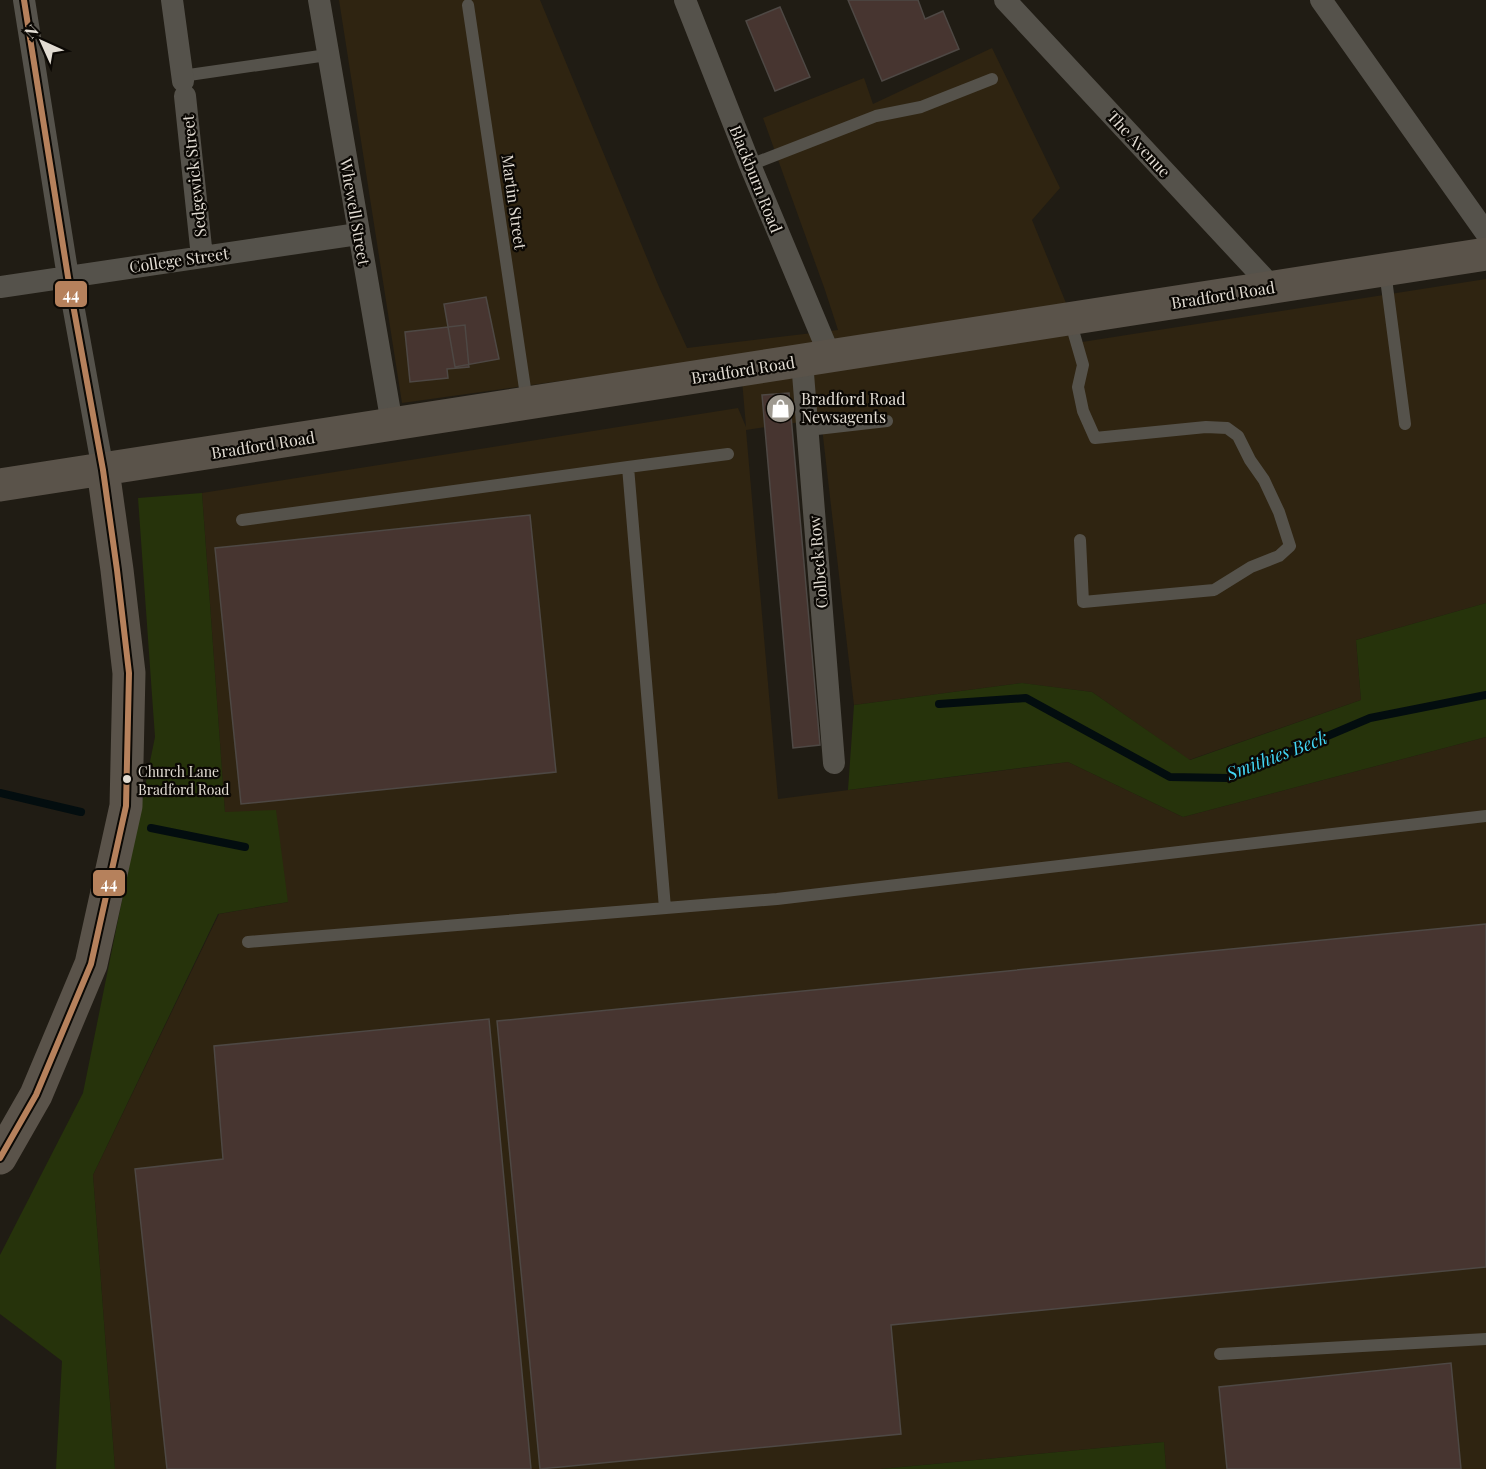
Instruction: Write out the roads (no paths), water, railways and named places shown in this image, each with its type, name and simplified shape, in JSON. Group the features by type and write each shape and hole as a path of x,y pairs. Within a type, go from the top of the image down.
{"main road":[{"name":"Bradford Road","path":"0,484 103,470 1486,254"},
{"path":"0,1158 36,1095 91,964 126,806 129,673 103,470"}],"street":[{"path":"24,0 68,277 103,470"},
{"name":"Sedgewick Street","path":"172,0 202,257"},
{"name":"Whewell Street","path":"319,0 392,424"},
{"name":"Blackburn Road","path":"685,0 750,165 816,358"},
{"name":"The Avenue","path":"1005,0 1272,287"},
{"path":"1321,0 1486,233"},
{"name":"College Street","path":"0,287 358,234"},
{"name":"Colbeck Row","path":"816,358 808,430 834,763"}],"lane":[{"name":"Martin Street","path":"468,5 527,404"},
{"path":"183,84 327,55"},
{"path":"750,165 876,116 921,107 992,79"},
{"path":"1384,270 1405,424"},
{"path":"1069,319 1083,365 1078,387 1083,411 1095,438 1206,427 1227,428 1238,436 1250,460 1264,480 1279,512 1290,546 1279,556 1251,567 1214,590 1083,602 1080,540"},
{"path":"808,430 887,421"},
{"path":"242,520 728,454"},
{"path":"628,467 665,908"},
{"path":"248,942 777,899 1486,816"},
{"path":"1220,1354 1486,1339"}],"waterway":[{"name":"Smithies Beck","path":"939,704 1026,698 1170,777 1228,778 1370,718 1486,695"},
{"name":"Smithies Beck","path":"0,793 81,812"},
{"name":"Smithies Beck","path":"151,828 245,847"}],"place":[{"name":"Bradford Road Newsagents","path":"780,408"},
{"name":"Church Lane Bradford Road","path":"127,779"}]}
